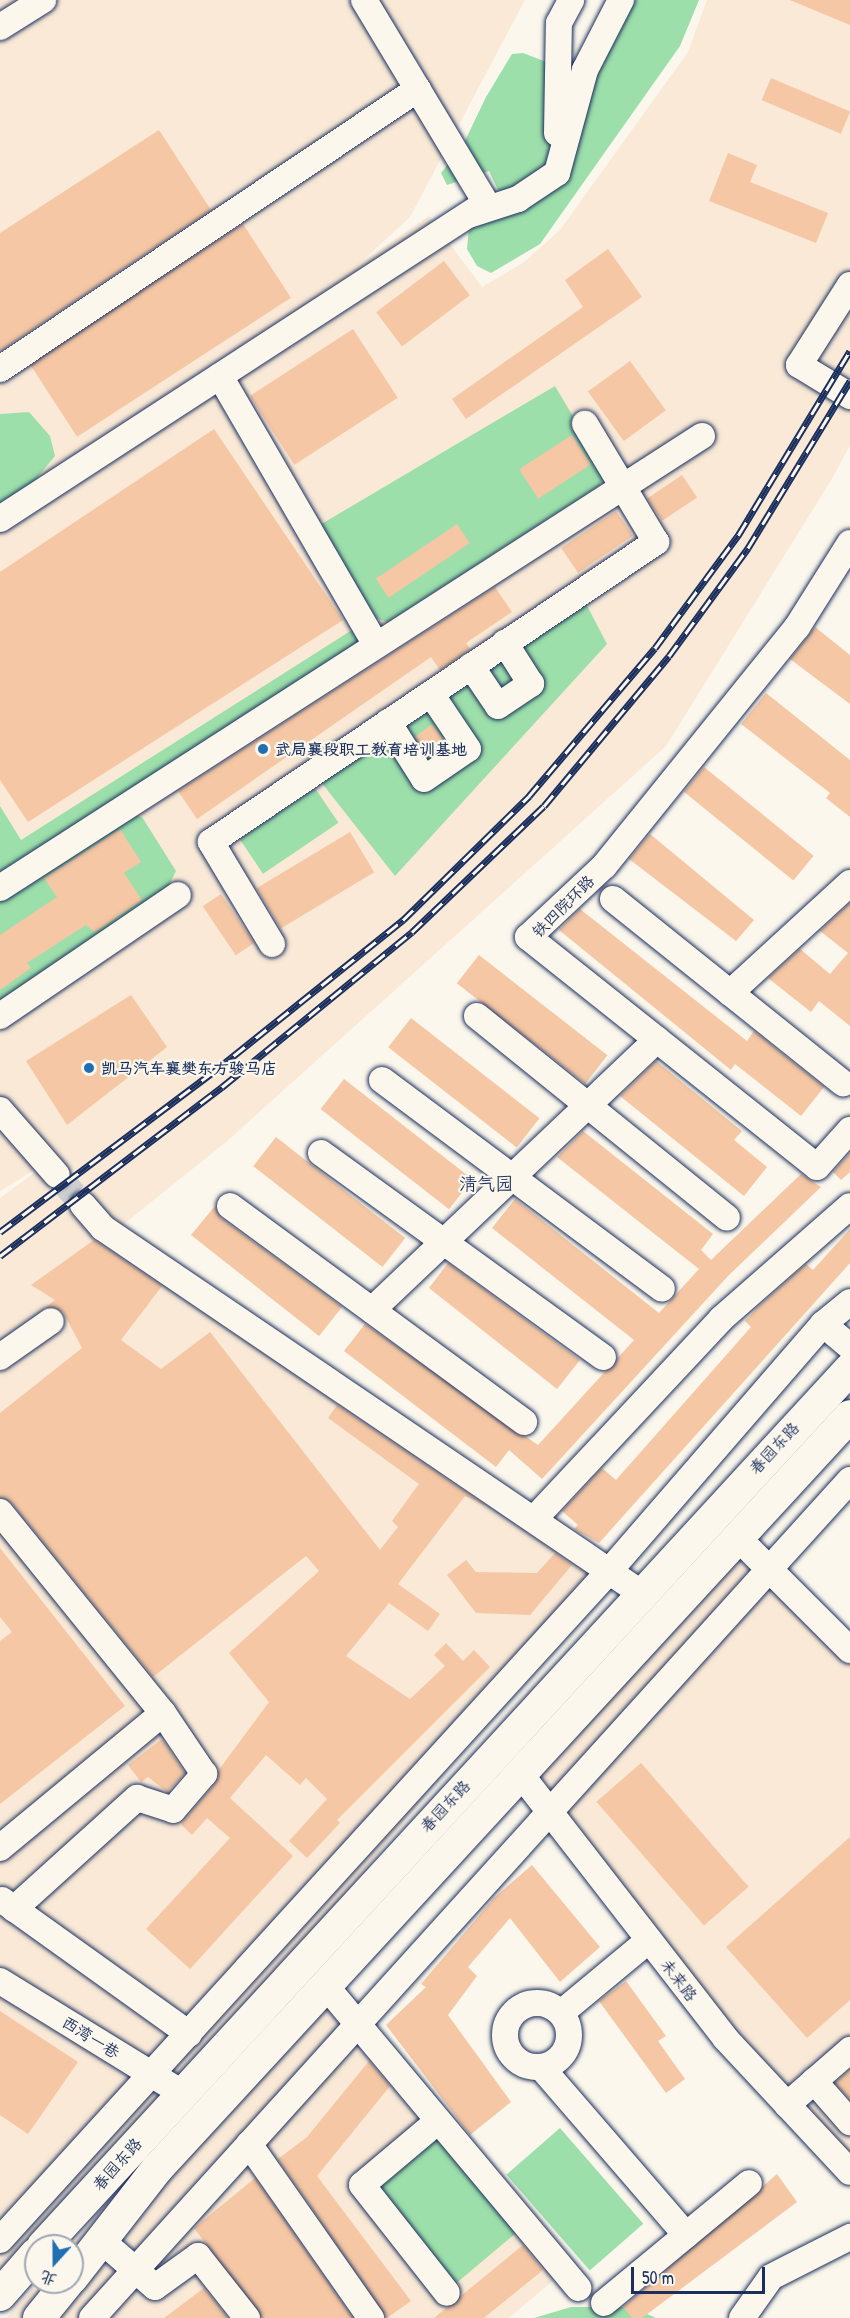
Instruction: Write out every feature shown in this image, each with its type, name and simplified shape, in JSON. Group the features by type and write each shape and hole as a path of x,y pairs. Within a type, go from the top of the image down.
{"main road":[{"name":"春园东路","path":"54,2234 641,1593 850,1369"},
{"name":"春园东路","path":"84,2263 157,2169 325,1985 522,1776 850,1416"},
{"path":"0,2295 24,2268"},
{"path":"39,2318 58,2294"}],"street":[{"path":"0,27 43,0"},
{"path":"0,519 486,203 364,0"},
{"path":"557,173 559,23 571,0"},
{"path":"466,216 519,199 557,173 585,70 621,0"},
{"path":"0,369 418,89"},
{"path":"850,285 799,365 850,396"},
{"path":"220,376 376,645"},
{"path":"272,945 211,842 656,542 621,488 585,424"},
{"path":"0,888 702,436"},
{"name":"铁四院环路","path":"850,543 797,627 604,866 528,937 818,1167 850,1130"},
{"path":"471,666 498,706 531,684 506,643"},
{"path":"388,723 424,779 468,749 431,694"},
{"path":"730,993 850,883"},
{"path":"0,1016 178,895"},
{"path":"613,899 843,1083"},
{"path":"477,1016 727,1218"},
{"path":"372,1310 657,1040"},
{"path":"382,1080 662,1289"},
{"path":"0,1110 57,1174"},
{"path":"321,1153 603,1357"},
{"path":"83,1205 103,1228 536,1517 611,1569 641,1593"},
{"path":"230,1206 524,1422"},
{"path":"536,1517 721,1319 850,1206"},
{"path":"0,2240 153,2075 611,1569 823,1324 850,1302"},
{"path":"0,1356 51,1321"},
{"path":"823,1324 850,1347"},
{"path":"93,2318 357,2024 551,1813 768,1568 850,1480"},
{"path":"0,1512 163,1713 204,1774 173,1810 137,1798 7,1904 189,2034"},
{"path":"739,1539 850,1650"},
{"path":"510,1681 539,1704"},
{"path":"0,1848 163,1713"},
{"name":"未来路","path":"522,1776 725,2038 850,2172"},
{"path":"363,1843 390,1866"},
{"path":"561,2013 649,1941"},
{"name":"西湾一巷","path":"0,1981 182,2093"},
{"path":"325,1985 578,2288"},
{"path":"561,2013 530,2004 506,2025 514,2056 541,2067 686,2235"},
{"path":"541,2067 559,2058 569,2041 561,2013"},
{"path":"787,2105 850,2050"},
{"path":"814,2081 850,2122"},
{"path":"438,2121 362,2185 447,2293"},
{"path":"249,2144 371,2318"},
{"path":"604,2303 750,2183"},
{"path":"742,2318 771,2277 850,2237"},
{"path":"102,2241 138,2268 155,2287 198,2256 247,2318"}],"shaded area":[{"path":"0,0 525,0 410,217 359,264 429,216 482,287 523,263 560,230 688,52 707,0 850,0 850,445 833,477 666,746 226,1142 110,1235 611,1569 182,2093 58,2234 24,2234 24,2273 0,2300 0,1198 60,1154 0,1191"},
{"path":"739,1539 850,1650 850,2165 787,2105 522,1776"},
{"path":"319,1965 575,2262 509,2318 6,2318 27,2294 84,2294 84,2234 81,2234"}],"green space":[{"path":"635,0 699,0 680,46 540,244 491,273 477,266 467,249 469,226 499,192 489,171 447,185 441,173 462,147 486,97 512,54 523,53 578,74 602,59"},
{"path":"555,386 606,472 599,486 388,622 374,618 313,529"},
{"path":"29,412 50,436 55,456 22,496 0,506 0,414"},
{"path":"583,598 607,644 395,876 317,777"},
{"path":"363,623 376,645 0,888 0,806 21,840"},
{"path":"315,788 338,823 263,874 240,839"},
{"path":"125,814 142,817 176,871 166,891 0,1005 0,894"},
{"path":"438,2121 525,2225 450,2289 362,2185"},
{"path":"560,2128 643,2224 590,2270 506,2175"},
{"path":"571,2307 632,2307 656,2318 534,2318"}],"building":[{"path":"790,0 850,0 850,25"},
{"path":"771,78 850,112 841,134 762,100"},
{"path":"159,130 211,210 0,351 0,233"},
{"path":"728,153 757,165 750,182 828,213 816,243 709,201"},
{"path":"243,224 291,298 77,437 29,363"},
{"path":"608,249 642,297 466,419 452,399 583,307 565,280"},
{"path":"444,261 470,295 402,346 376,312"},
{"path":"353,329 398,398 295,465 250,396"},
{"path":"630,361 666,410 624,441 588,392"},
{"path":"214,429 343,620 28,822 0,780 0,572"},
{"path":"572,435 591,464 538,499 519,469"},
{"path":"682,475 697,497 662,521 647,498"},
{"path":"616,511 633,536 578,573 561,548"},
{"path":"457,524 470,543 389,598 376,579"},
{"path":"495,587 512,612 466,643 470,649 440,670 431,657 197,819 178,791"},
{"path":"815,627 850,655 850,704 790,659"},
{"path":"766,693 850,760 850,817 826,798 830,793 741,724"},
{"path":"432,724 447,744 429,757 414,737"},
{"path":"704,767 814,856 793,881 684,792"},
{"path":"120,829 141,862 124,873 142,900 95,932 86,925 27,963 31,968 0,990 0,935 57,897 44,878"},
{"path":"350,832 374,872 281,928 257,888"},
{"path":"650,834 754,920 736,941 629,859"},
{"path":"221,894 254,943 236,955 203,906"},
{"path":"850,903 850,1026 819,1001 811,1012 768,978 800,949 830,974 848,953 820,931"},
{"path":"580,909 747,1041 754,1031 824,1087 801,1116 735,1064 731,1070 559,930"},
{"path":"479,955 607,1055 585,1084 457,983"},
{"path":"131,995 167,1047 67,1125 26,1061"},
{"path":"411,1018 539,1118 517,1148 388,1047"},
{"path":"656,1061 742,1131 734,1140 767,1167 744,1196 620,1096"},
{"path":"344,1079 472,1179 449,1209 321,1109"},
{"path":"583,1131 713,1234 701,1250 711,1260 801,1174 821,1187 728,1276 542,1479 509,1450 496,1467 344,1351 365,1324 538,1445 634,1340 492,1228 515,1199 659,1313 699,1269 557,1157"},
{"path":"276,1137 405,1238 382,1267 253,1166"},
{"path":"850,1153 850,1172 841,1180 833,1172"},
{"path":"215,1206 221,1218 342,1307 319,1336 191,1235"},
{"path":"850,1229 850,1263 599,1543 574,1529 578,1525 562,1511 602,1468 616,1480 751,1327 745,1321 806,1264 813,1270"},
{"path":"94,1240 162,1286 121,1340 161,1369 210,1332 380,1550 398,1527 392,1521 419,1484 328,1418 337,1405 486,1506 465,1496 398,1584 440,1614 428,1631 389,1603 346,1656 410,1699 445,1666 434,1655 446,1643 463,1661 474,1650 490,1667 337,1820 340,1823 307,1858 289,1841 327,1799 306,1778 300,1785 266,1755 230,1798 293,1856 190,1969 146,1929 230,1838 207,1818 192,1835 181,1824 215,1784 218,1771 269,1702 229,1653 319,1571 306,1556 153,1677 12,1503 0,1497 0,1413 82,1348 63,1312 46,1307 55,1300 31,1285"},
{"path":"448,1263 580,1360 557,1389 429,1288"},
{"path":"0,1548 125,1706 0,1804 0,1641 12,1632 0,1617"},
{"path":"555,1553 572,1565 530,1615 476,1613 447,1575 466,1560 476,1572 537,1573"},
{"path":"162,1739 185,1773 167,1792 148,1777 141,1782 128,1765"},
{"path":"641,1763 749,1887 704,1925 596,1802"},
{"path":"850,1837 850,2000 807,2038 726,1947"},
{"path":"532,1865 600,1947 560,1982 510,1918 468,1967 477,1976 448,2015 511,2102 470,2135 386,2025 426,1987 421,1984 494,1898"},
{"path":"626,1981 666,2036 658,2041 685,2079 666,2093 599,2001"},
{"path":"0,2011 78,2062 28,2134 0,2115"},
{"path":"369,2061 390,2086 317,2176 411,2301 387,2318 278,2159 307,2137"},
{"path":"850,2070 850,2099 835,2083"},
{"path":"777,2174 797,2202 642,2318 632,2318 623,2307"},
{"path":"255,2178 353,2318 262,2318 194,2228"},
{"path":"523,2245 543,2270 484,2318 434,2318"},
{"path":"204,2288 228,2318 164,2318"}],"tunnel":[{"path":"57,1175 83,1205"}],"railway":[{"path":"0,1232 212,1073 403,920 529,796 655,648 739,534 850,351"},
{"path":"0,1256 222,1087 412,932 544,806 669,656 748,548 850,381"}],"place":[{"name":"武局襄段职工教育培训基地","path":"263,749"},
{"name":"凯马汽车襄樊东方骏马店","path":"89,1068"}],"district":[{"name":"清气园","path":"486,1184"}]}
